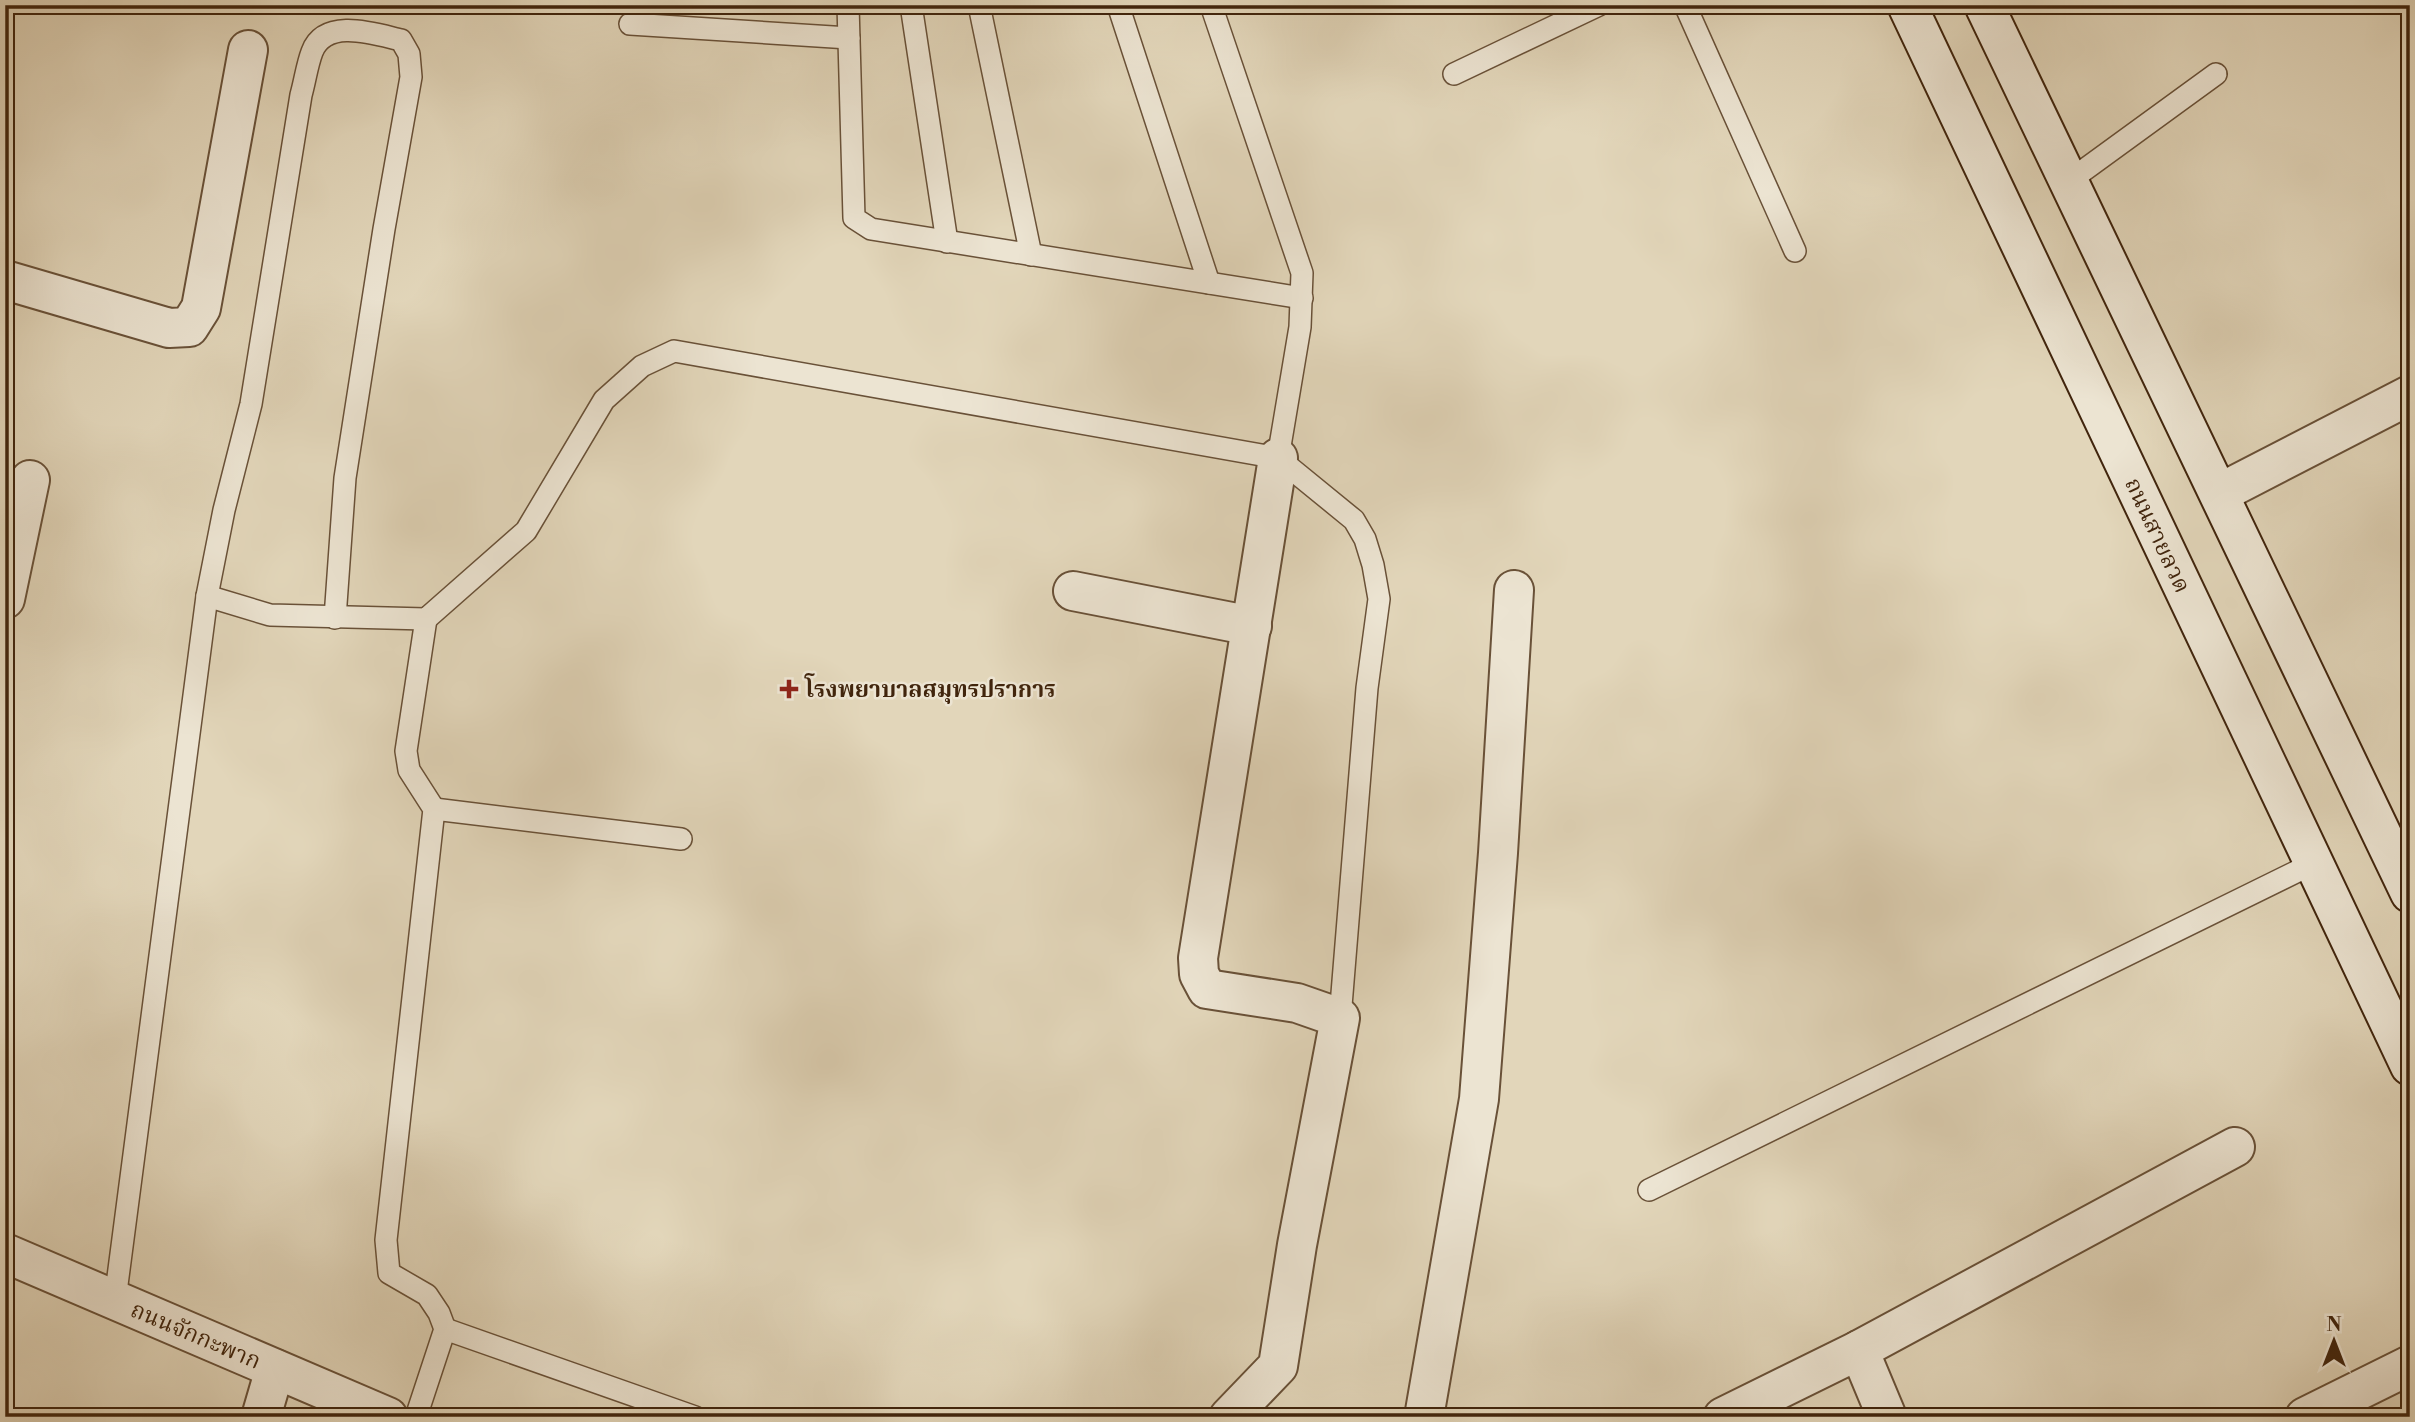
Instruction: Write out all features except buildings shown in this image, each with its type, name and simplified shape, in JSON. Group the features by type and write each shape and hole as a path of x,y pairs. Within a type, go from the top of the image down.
{"street":[{"name":"ถนนสายลวด","path":"1907,5 2410,1066"},
{"path":"1984,5 2410,893"},
{"path":"5,279 169,328 189,327 201,308 248,50"},
{"path":"2220,493 2410,395"},
{"path":"1229,1417 1278,1366 1297,1245 1340,1018 1297,1003 1207,989 1199,974 1198,958 1278,458"},
{"path":"5,599 30,480"},
{"path":"1424,1417 1479,1099 1514,590"},
{"path":"1073,591 1252,626"},
{"path":"1723,1417 1859,1349 2235,1147"},
{"name":"ถนนจักกะพาก","path":"5,1253 388,1417"},
{"path":"1859,1349 1887,1417"},
{"path":"2305,1417 2410,1365"},
{"path":"261,1417 275,1369"}],"lane":[{"path":"848,5 854,218 871,229 1302,298"},
{"path":"911,5 947,242"},
{"path":"979,5 1031,255"},
{"path":"1118,5 1209,283"},
{"path":"1211,5 1302,273 1300,327 1278,458"},
{"path":"1454,74 1600,5"},
{"path":"1685,5 1794,251"},
{"path":"630,24 849,38"},
{"path":"115,1300 207,596 224,510 251,404 301,95 312,51 317,42 338,31 367,33 402,41 409,54 411,77 345,478 335,618"},
{"path":"2069,181 2216,74"},
{"path":"416,1417 444,1329 439,1314 427,1295 388,1273 386,1240 435,809 409,770 406,751 426,619 526,530 604,400 642,366 674,351 1278,458 1354,520 1365,539 1379,599 1367,688 1340,1018"},
{"path":"207,596 270,615 426,619"},
{"path":"435,809 681,839"},
{"path":"1648,1190 2314,863"},
{"path":"444,1329 695,1417"}],"place":[{"name":"โรงพยาบาลสมุทรปราการ","path":"789,689"}]}
